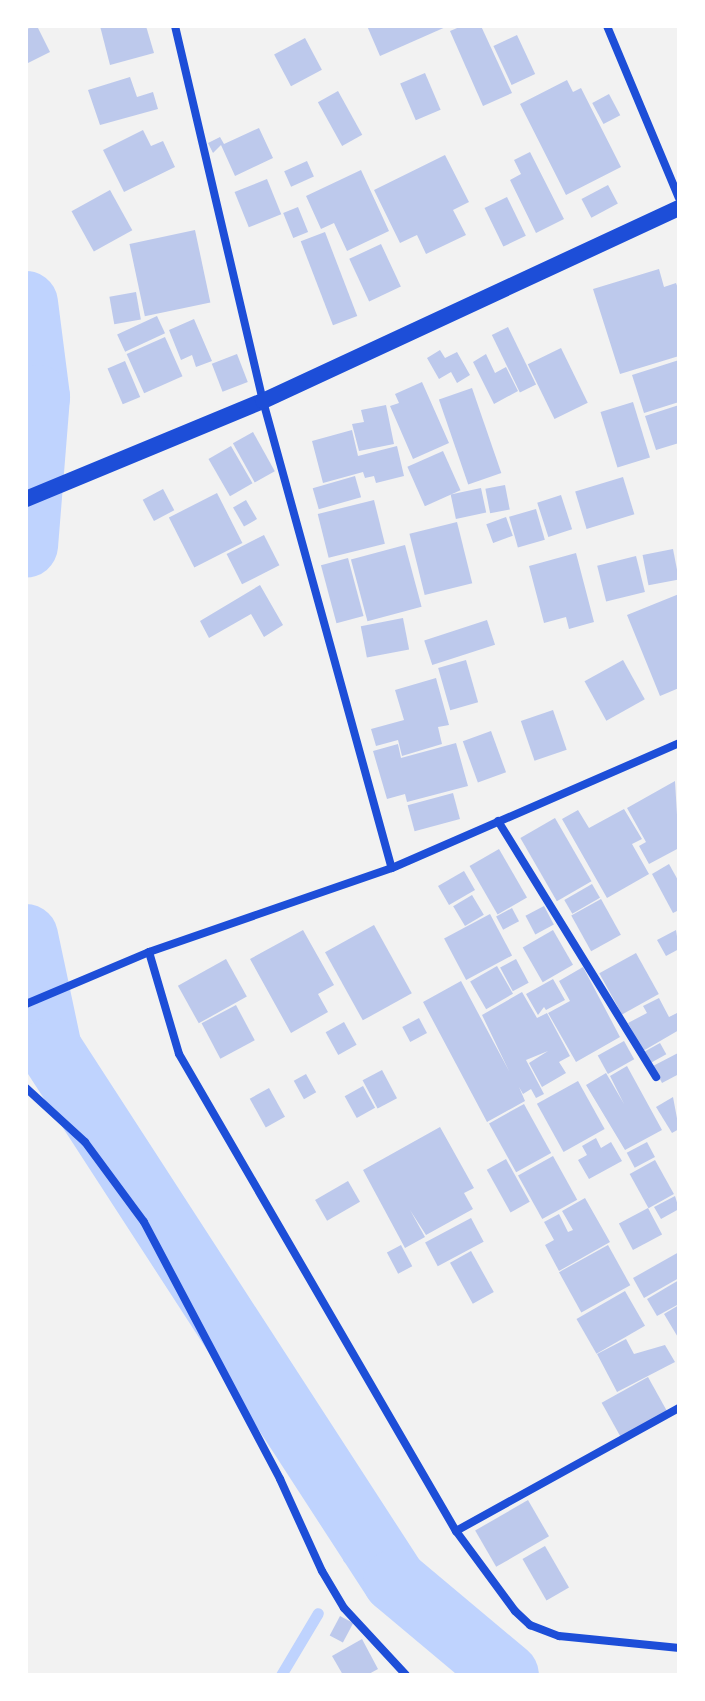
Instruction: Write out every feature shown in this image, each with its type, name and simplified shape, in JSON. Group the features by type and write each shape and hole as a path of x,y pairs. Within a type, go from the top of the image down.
{"main road":[{"path":"26,499 263,401 679,208"}],"street":[{"path":"175,26 263,401 392,868"},
{"path":"607,26 679,198"},
{"path":"26,1004 149,952 392,868 679,743"},
{"path":"498,821 656,1077"},
{"path":"149,952 179,1054 456,1531 530,1625 609,1645 679,1648"},
{"path":"26,1088 85,1142 144,1222 273,1465 322,1571 344,1608 406,1675"},
{"path":"456,1531 679,1408"}],"building":[{"path":"37,26 50,52 26,64 26,29"},
{"path":"100,26 146,26 154,53 110,65"},
{"path":"367,26 448,26 380,56"},
{"path":"462,26 481,26 512,93 483,106 450,31"},
{"path":"517,35 535,74 512,85 493,46"},
{"path":"305,38 322,70 291,86 274,54"},
{"path":"425,73 441,110 416,120 400,84"},
{"path":"130,77 137,97 153,92 158,109 100,125 88,90"},
{"path":"567,80 573,92 581,88 621,167 566,195 520,104"},
{"path":"338,91 362,135 342,146 318,102"},
{"path":"609,94 620,115 603,124 592,103"},
{"path":"259,128 273,158 235,176 221,145 213,153 208,143 220,137 224,144"},
{"path":"143,130 151,146 163,141 175,167 124,192 103,150"},
{"path":"530,152 564,219 536,233 510,180 521,174 514,160"},
{"path":"445,155 469,202 453,210 466,235 426,254 417,235 400,243 374,190"},
{"path":"307,161 314,177 291,187 284,171"},
{"path":"361,170 389,231 347,251 334,223 321,229 306,196"},
{"path":"267,179 281,214 249,227 235,192"},
{"path":"608,185 618,204 591,218 582,199"},
{"path":"110,190 132,230 94,252 72,211"},
{"path":"507,197 526,236 503,247 485,208"},
{"path":"298,207 308,232 293,238 283,213"},
{"path":"195,230 210,302 145,316 129,244"},
{"path":"325,232 357,316 333,325 301,241"},
{"path":"381,244 401,287 369,301 349,259"},
{"path":"659,269 664,287 676,283 679,291 679,356 620,374 593,289"},
{"path":"136,292 141,320 114,324 109,297"},
{"path":"157,316 165,333 125,352 117,335"},
{"path":"194,319 212,361 196,367 192,355 181,360 169,330"},
{"path":"508,327 536,385 520,392 492,335"},
{"path":"165,337 182,376 144,393 127,354"},
{"path":"561,348 588,403 554,419 528,364"},
{"path":"440,350 445,358 457,352 470,375 457,383 451,372 439,379 427,358"},
{"path":"237,354 248,382 223,392 212,364"},
{"path":"486,354 495,373 506,367 518,391 494,404 473,362"},
{"path":"679,360 679,402 644,413 632,375"},
{"path":"125,361 140,397 123,404 108,368"},
{"path":"422,382 449,443 413,459 390,406 399,403 395,394"},
{"path":"472,388 501,473 468,484 439,399"},
{"path":"633,402 650,457 617,467 600,412"},
{"path":"386,405 394,444 359,451 352,424 364,422 361,410"},
{"path":"679,405 679,443 656,450 645,416"},
{"path":"352,430 358,456 397,446 404,476 376,483 374,476 365,478 363,472 323,483 312,441"},
{"path":"253,432 275,471 255,483 233,443"},
{"path":"231,446 253,483 230,496 208,459"},
{"path":"443,451 460,490 425,506 407,467"},
{"path":"355,476 361,497 319,509 313,488"},
{"path":"623,477 634,514 587,529 575,492"},
{"path":"505,485 510,510 490,513 485,489"},
{"path":"481,488 486,512 456,519 451,494"},
{"path":"163,489 174,510 154,521 143,500"},
{"path":"217,493 242,543 194,567 169,518"},
{"path":"561,495 572,529 548,537 537,503"},
{"path":"246,500 257,519 244,527 233,507"},
{"path":"374,500 385,544 329,558 318,514"},
{"path":"536,509 545,540 518,547 509,517"},
{"path":"506,517 513,536 493,543 486,524"},
{"path":"457,522 472,583 425,595 409,534"},
{"path":"264,535 279,565 242,584 227,554"},
{"path":"405,545 422,607 367,621 351,559"},
{"path":"673,549 679,579 648,585 643,555"},
{"path":"576,553 594,622 569,629 566,617 544,623 529,566"},
{"path":"636,556 645,592 606,602 597,566"},
{"path":"348,558 364,616 336,623 321,565"},
{"path":"260,585 283,625 264,637 251,614 209,638 200,621"},
{"path":"679,594 679,688 660,696 627,615"},
{"path":"403,618 409,649 367,658 361,626"},
{"path":"487,620 495,645 432,665 424,640"},
{"path":"466,660 478,702 450,710 438,668"},
{"path":"623,660 645,699 606,721 585,681"},
{"path":"436,678 449,725 438,727 442,744 402,756 398,740 376,746 371,729 404,720 395,690"},
{"path":"553,710 567,750 535,761 521,721"},
{"path":"491,731 506,772 478,783 463,741"},
{"path":"456,743 468,786 407,802 405,794 387,799 373,751 398,744 401,758"},
{"path":"675,781 679,848 649,864 639,846 646,842 627,808"},
{"path":"453,793 460,819 415,831 408,805"},
{"path":"624,809 642,839 632,844 649,874 607,898 562,819 578,810 589,828"},
{"path":"555,818 592,881 557,901 520,838"},
{"path":"499,849 527,897 498,914 470,866"},
{"path":"669,864 679,882 679,910 673,913 652,874"},
{"path":"464,871 475,890 449,905 438,886"},
{"path":"592,884 600,898 572,914 564,900"},
{"path":"472,895 484,915 465,926 453,906"},
{"path":"601,899 621,935 591,951 571,915"},
{"path":"544,906 554,925 535,934 525,916"},
{"path":"512,908 519,921 503,930 496,916"},
{"path":"490,914 512,955 466,980 444,938"},
{"path":"374,925 412,993 363,1020 325,952"},
{"path":"303,930 334,985 318,994 328,1012 291,1033 250,959"},
{"path":"553,930 573,965 543,982 523,948"},
{"path":"676,930 679,949 666,956 657,940"},
{"path":"636,953 659,994 622,1014 599,973"},
{"path":"226,959 247,997 199,1023 178,986"},
{"path":"516,959 529,983 513,991 500,967"},
{"path":"497,966 513,994 486,1009 470,981"},
{"path":"583,967 620,1037 576,1062 548,1013 570,1001 559,981"},
{"path":"553,979 565,1000 546,1010 544,1007 538,1015 526,994"},
{"path":"461,981 509,1071 482,1015 522,992 537,1018 547,1013 570,1056 559,1062 566,1073 542,1087 529,1063 548,1051 526,1060 544,1094 536,1098 531,1089 523,1094 519,1087 525,1101 487,1122 423,1002"},
{"path":"659,998 669,1017 679,1012 679,1030 643,1051 628,1023 647,1013 643,1006"},
{"path":"236,1005 255,1040 220,1059 202,1023"},
{"path":"419,1018 427,1033 410,1042 402,1027"},
{"path":"344,1022 357,1045 338,1055 326,1032"},
{"path":"624,1041 634,1059 608,1074 598,1056"},
{"path":"660,1043 666,1054 651,1063 644,1052"},
{"path":"678,1053 679,1074 662,1083 653,1066"},
{"path":"627,1066 662,1130 625,1150 586,1085 606,1073 624,1104 610,1076"},
{"path":"382,1070 397,1098 378,1109 363,1080"},
{"path":"306,1074 316,1092 304,1099 294,1081"},
{"path":"578,1081 605,1129 564,1152 537,1104"},
{"path":"363,1086 375,1108 357,1118 345,1096"},
{"path":"269,1088 285,1117 266,1128 250,1099"},
{"path":"673,1097 679,1129 672,1133 656,1107"},
{"path":"524,1104 551,1153 516,1172 489,1123"},
{"path":"440,1127 474,1188 464,1193 473,1209 426,1235 410,1210 425,1237 405,1248 363,1170"},
{"path":"596,1138 601,1148 611,1142 622,1161 589,1179 578,1160 587,1155 582,1146"},
{"path":"647,1142 655,1157 635,1168 627,1153"},
{"path":"553,1156 577,1200 542,1219 518,1175"},
{"path":"506,1159 530,1202 511,1213 487,1170"},
{"path":"655,1160 674,1194 649,1208 630,1174"},
{"path":"348,1181 360,1202 327,1221 315,1200"},
{"path":"675,1196 679,1209 661,1219 654,1207"},
{"path":"585,1198 610,1242 559,1271 545,1245 554,1240 544,1222 559,1214 568,1232 573,1230 562,1211"},
{"path":"648,1208 662,1234 633,1250 619,1223"},
{"path":"471,1218 484,1242 438,1266 425,1242"},
{"path":"401,1245 412,1266 398,1274 387,1253"},
{"path":"608,1245 630,1285 581,1312 559,1272"},
{"path":"471,1251 494,1292 473,1304 450,1263"},
{"path":"679,1252 679,1278 644,1298 633,1278"},
{"path":"679,1280 679,1304 657,1316 647,1299"},
{"path":"625,1291 645,1326 597,1354 577,1319"},
{"path":"679,1305 679,1339 664,1314"},
{"path":"626,1339 634,1354 665,1345 675,1362 617,1392 597,1354"},
{"path":"648,1377 667,1411 621,1437 602,1403"},
{"path":"528,1500 549,1536 496,1567 475,1530"},
{"path":"545,1546 569,1588 546,1601 522,1559"},
{"path":"340,1616 353,1623 343,1642 330,1635"},
{"path":"362,1639 378,1669 367,1675 343,1675 332,1656"}],"waterway":[{"path":"26,303 38,397 26,546"},
{"path":"26,936 50,1049 395,1581 507,1675"},
{"path":"348,1558 365,1532"},
{"path":"281,1675 318,1613"}]}
